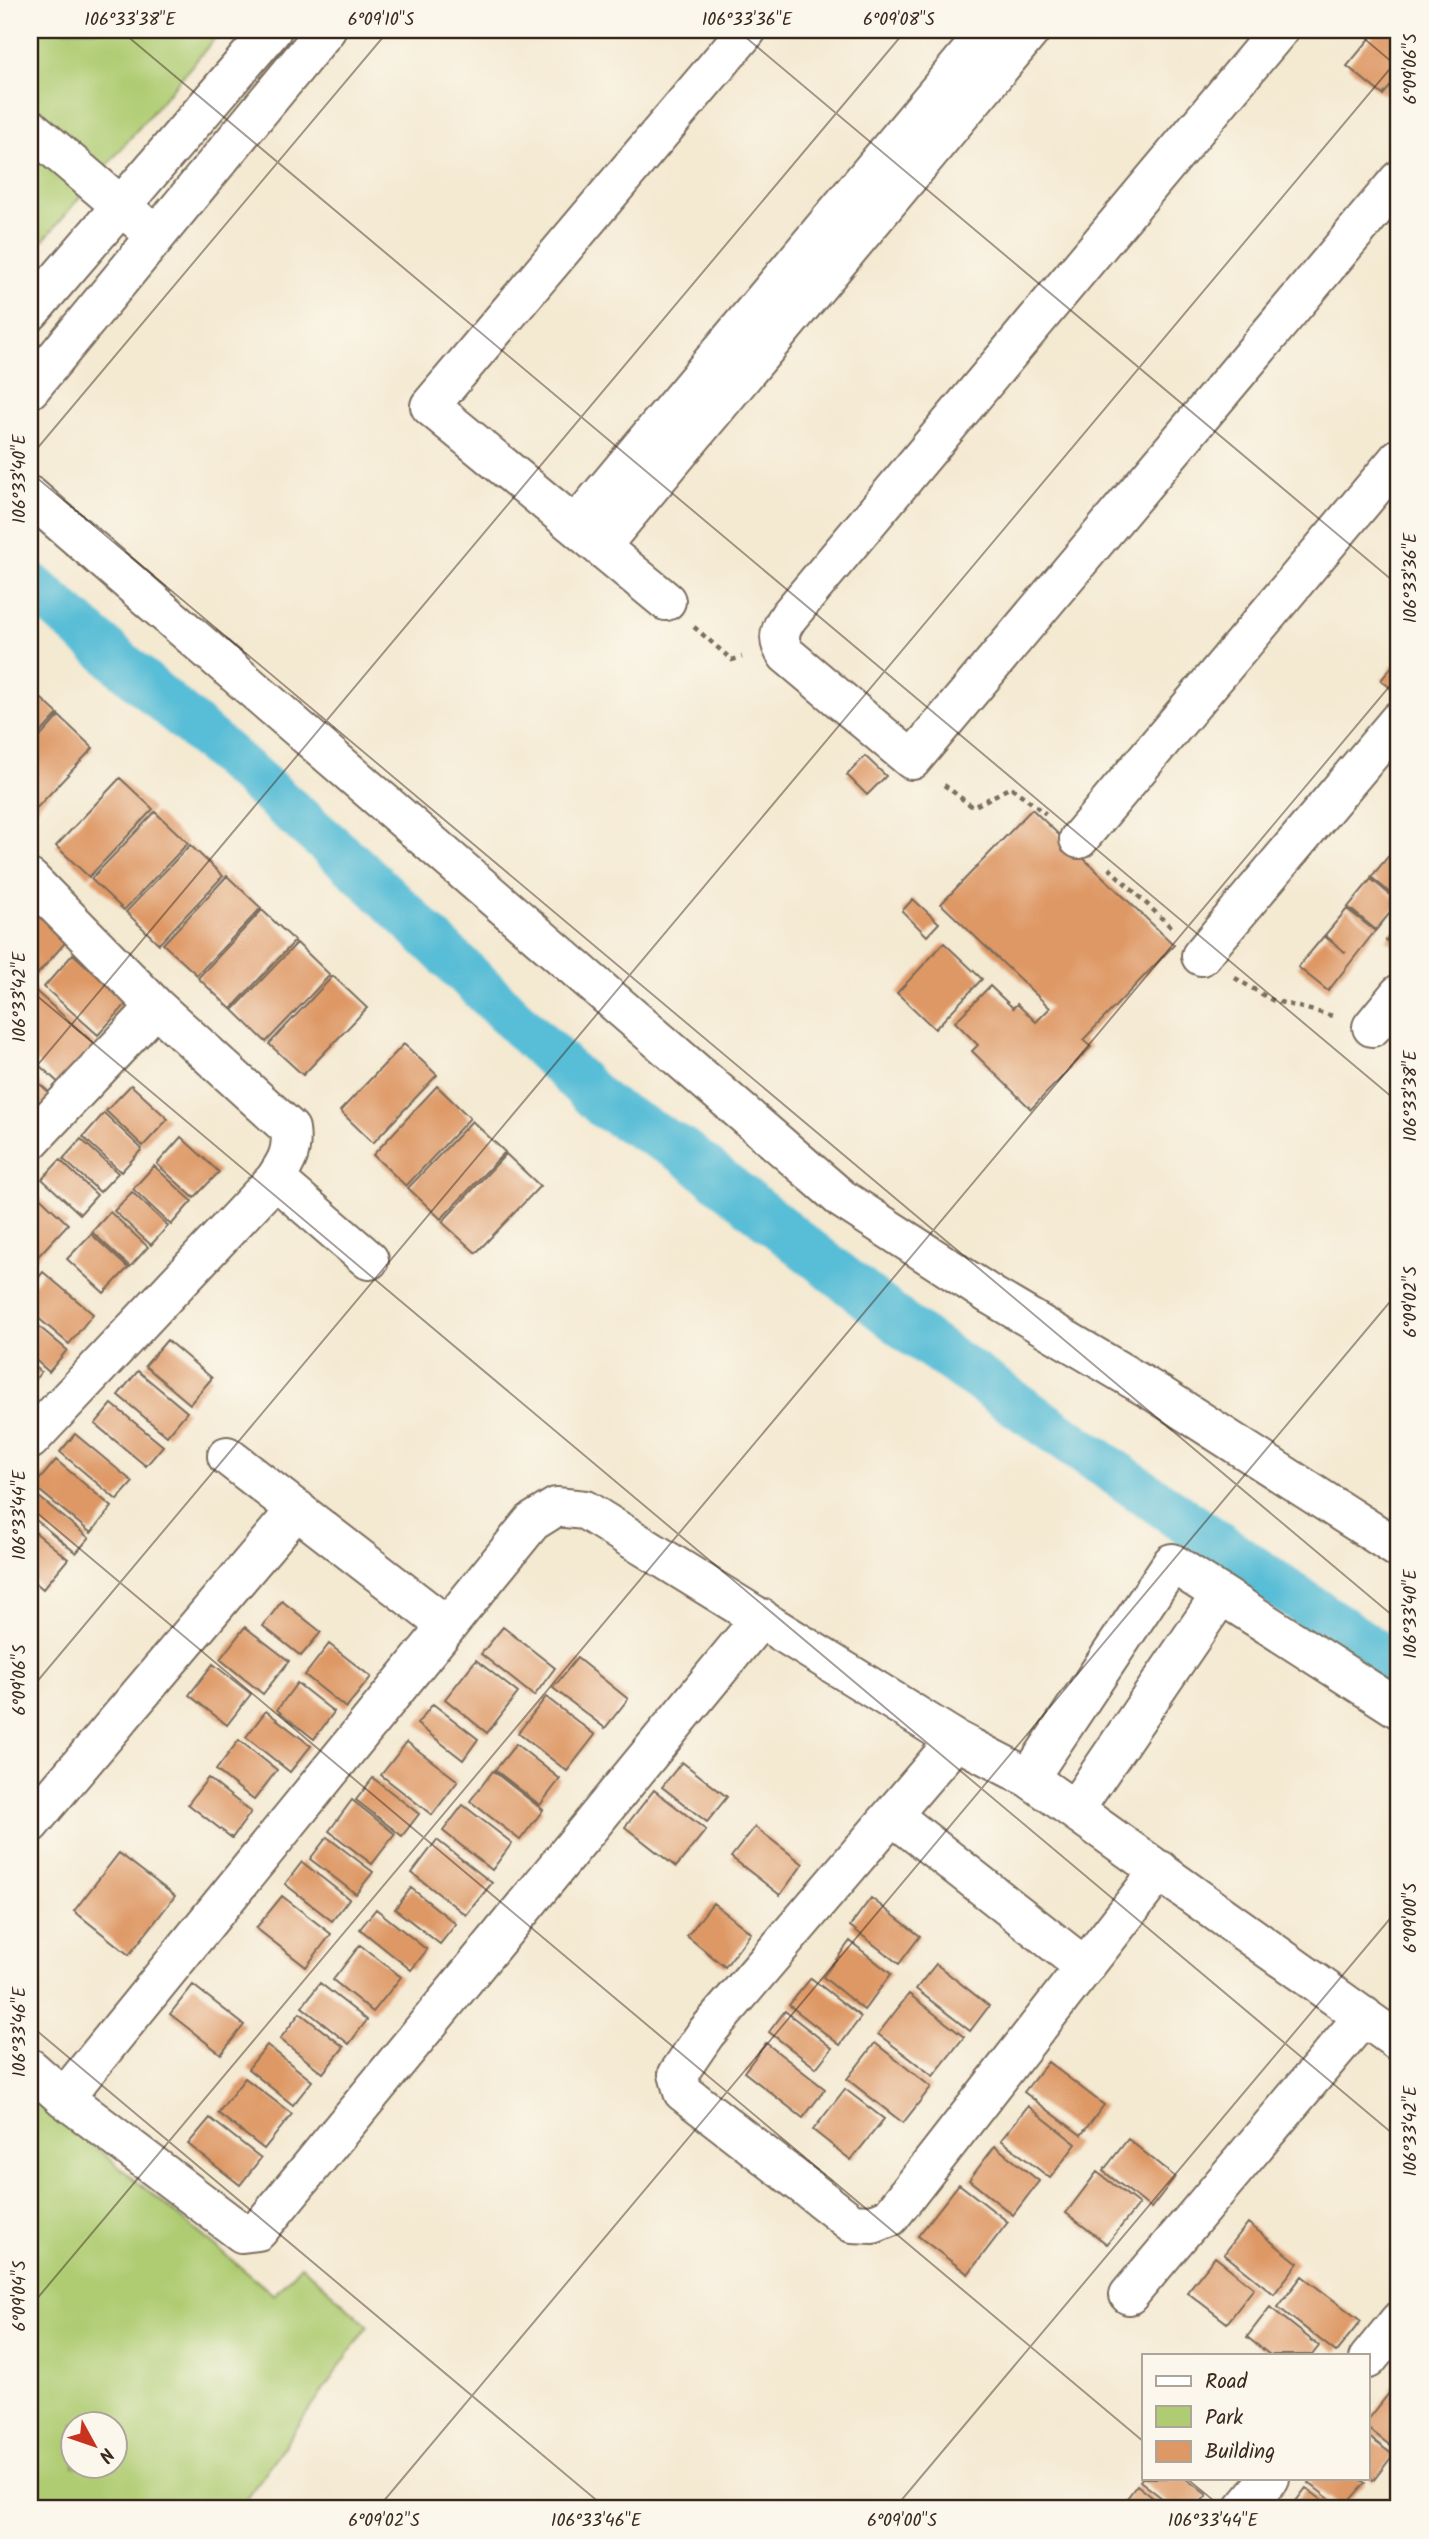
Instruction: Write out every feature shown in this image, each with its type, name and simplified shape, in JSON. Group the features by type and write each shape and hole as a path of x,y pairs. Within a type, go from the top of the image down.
{"street":[{"path":"30,388 326,30"},
{"path":"666,601 430,406 747,30"},
{"path":"589,536 772,316 990,46 1031,30"},
{"path":"1279,30 789,616 779,636 780,647 912,760 1399,180"},
{"path":"30,312 267,36 293,69"},
{"path":"30,128 156,236"},
{"path":"1079,839 1399,458"},
{"path":"30,496 842,1199 992,1296 1158,1394 1399,1549"},
{"path":"1201,956 1399,720"},
{"path":"30,879 156,1007 290,1129 292,1143 289,1159 275,1178 30,1440"},
{"path":"1372,1027 1399,994"},
{"path":"30,1141 156,1007"},
{"path":"275,1178 369,1260"},
{"path":"227,1456 447,1626"},
{"path":"64,2098 532,1522 556,1507 585,1510 956,1740 1029,1778 1399,2042"},
{"path":"30,1824 297,1509"},
{"path":"1029,1778 1172,1563 1399,1709"},
{"path":"1075,1809 1220,1596"},
{"path":"30,2068 64,2098 242,2233 258,2231 761,1618"},
{"path":"956,1740 706,2032 678,2074 683,2092 852,2223 873,2224 890,2217 1160,1870"},
{"path":"892,1815 1085,1967"},
{"path":"1129,2295 1364,2016"},
{"path":"1370,2357 1399,2321"},
{"path":"1244,2509 1268,2480"}],"path":[{"path":"666,601 732,660 780,647"},
{"path":"1201,956 1272,1000 1372,1027"}],"green space":[{"path":"30,30 222,30 30,256"},
{"path":"30,2093 274,2295 301,2265 368,2326 240,2509 30,2509"}],"building":[{"path":"1377,30 1399,30 1399,76 1383,95 1347,66"},
{"path":"1399,658 1399,695 1381,680"},
{"path":"30,688 58,714 30,744"},
{"path":"59,716 93,748 30,815 30,748"},
{"path":"865,756 886,776 867,795 847,775"},
{"path":"120,778 153,809 89,877 56,846"},
{"path":"1032,809 1174,945 1083,1040 1091,1047 1031,1109 972,1051 978,1045 955,1022 990,986 1013,1008 1017,1004 1036,1022 1050,1008 941,904"},
{"path":"155,812 188,843 124,910 91,879"},
{"path":"190,845 223,876 159,944 126,912"},
{"path":"1396,847 1399,849 1399,900 1371,877"},
{"path":"227,876 261,908 197,975 163,944"},
{"path":"1371,879 1399,902 1376,930 1348,907"},
{"path":"913,899 939,923 927,936 902,911"},
{"path":"30,900 71,936 35,977 30,973"},
{"path":"1347,909 1375,931 1328,991 1298,967 1324,936 1346,953 1325,935"},
{"path":"262,910 295,941 231,1009 198,978"},
{"path":"1399,923 1399,950 1386,940"},
{"path":"297,943 330,975 266,1042 233,1010"},
{"path":"944,943 982,979 935,1029 897,993"},
{"path":"73,954 127,1003 98,1035 44,987"},
{"path":"333,976 367,1008 303,1075 269,1044"},
{"path":"30,986 96,1045 61,1085 30,1057"},
{"path":"404,1044 437,1075 373,1143 340,1111"},
{"path":"30,1075 52,1095 30,1120"},
{"path":"131,1085 168,1119 143,1146 106,1111"},
{"path":"437,1086 470,1118 406,1186 373,1155"},
{"path":"104,1113 142,1149 121,1172 83,1137"},
{"path":"472,1121 505,1152 441,1219 408,1188"},
{"path":"181,1137 219,1172 194,1198 157,1164"},
{"path":"81,1139 118,1173 100,1192 63,1159"},
{"path":"506,1154 540,1186 476,1253 442,1222"},
{"path":"60,1160 97,1195 80,1214 42,1179"},
{"path":"154,1166 192,1201 171,1225 133,1189"},
{"path":"30,1188 68,1224 30,1265"},
{"path":"132,1192 168,1226 151,1245 114,1211"},
{"path":"110,1212 148,1247 130,1267 92,1232"},
{"path":"91,1234 128,1268 104,1293 67,1259"},
{"path":"43,1272 93,1314 69,1344 30,1311 30,1288"},
{"path":"30,1319 67,1350 49,1372 30,1355"},
{"path":"167,1340 212,1378 190,1404 145,1366"},
{"path":"30,1363 41,1372 30,1386"},
{"path":"138,1371 187,1412 167,1436 118,1395"},
{"path":"112,1404 163,1446 146,1466 95,1424"},
{"path":"75,1434 133,1482 117,1500 60,1452"},
{"path":"56,1460 112,1507 91,1533 34,1486"},
{"path":"39,1497 89,1538 76,1553 30,1515 30,1508"},
{"path":"30,1528 68,1559 43,1589 30,1578"},
{"path":"282,1601 321,1632 301,1656 263,1626"},
{"path":"245,1627 289,1661 263,1694 220,1659"},
{"path":"503,1627 555,1668 534,1696 481,1654"},
{"path":"329,1644 371,1677 346,1708 305,1675"},
{"path":"577,1658 628,1699 605,1728 553,1688"},
{"path":"476,1660 518,1693 487,1733 445,1699"},
{"path":"213,1664 251,1694 227,1725 189,1695"},
{"path":"297,1683 334,1712 314,1739 277,1710"},
{"path":"546,1697 595,1735 567,1771 518,1733"},
{"path":"433,1704 478,1739 463,1760 417,1724"},
{"path":"266,1711 311,1746 290,1772 246,1737"},
{"path":"239,1740 277,1770 254,1800 216,1770"},
{"path":"407,1742 458,1781 432,1815 381,1775"},
{"path":"516,1744 560,1779 540,1805 495,1770"},
{"path":"682,1762 727,1797 707,1822 662,1787"},
{"path":"493,1771 543,1810 520,1840 470,1801"},
{"path":"208,1778 251,1812 232,1838 188,1804"},
{"path":"373,1778 419,1814 402,1836 356,1800"},
{"path":"654,1790 706,1830 676,1867 625,1827"},
{"path":"352,1800 395,1834 372,1864 329,1831"},
{"path":"463,1805 512,1843 492,1870 443,1831"},
{"path":"755,1827 803,1864 780,1895 731,1857"},
{"path":"327,1837 373,1872 356,1894 310,1859"},
{"path":"437,1840 492,1883 466,1915 412,1873"},
{"path":"119,1853 175,1896 129,1955 74,1911"},
{"path":"302,1862 349,1899 332,1921 285,1884"},
{"path":"411,1888 456,1924 440,1944 395,1909"},
{"path":"282,1896 331,1934 306,1967 256,1928"},
{"path":"871,1898 920,1936 899,1964 850,1926"},
{"path":"713,1903 751,1933 725,1967 687,1936"},
{"path":"376,1909 427,1950 411,1970 360,1929"},
{"path":"850,1941 891,1974 864,2010 823,1977"},
{"path":"360,1945 401,1977 373,2012 333,1980"},
{"path":"936,1964 989,2006 970,2031 916,1989"},
{"path":"811,1978 861,2017 840,2045 789,2005"},
{"path":"320,1983 367,2020 349,2044 302,2007"},
{"path":"193,1985 244,2025 221,2054 170,2014"},
{"path":"909,1994 964,2037 933,2076 878,2034"},
{"path":"785,2011 832,2048 816,2068 769,2032"},
{"path":"300,2013 344,2047 323,2073 280,2039"},
{"path":"766,2043 825,2089 803,2118 744,2072"},
{"path":"875,2043 931,2087 903,2123 847,2079"},
{"path":"267,2045 312,2081 293,2105 248,2069"},
{"path":"1048,2062 1104,2105 1081,2135 1024,2092"},
{"path":"245,2078 292,2114 264,2149 218,2113"},
{"path":"845,2089 884,2119 851,2160 813,2130"},
{"path":"1028,2106 1076,2144 1050,2178 1001,2140"},
{"path":"210,2118 261,2158 240,2185 188,2144"},
{"path":"1128,2139 1175,2177 1151,2208 1103,2171"},
{"path":"995,2146 1039,2181 1013,2215 969,2180"},
{"path":"1097,2172 1139,2204 1107,2244 1066,2213"},
{"path":"959,2184 1008,2222 968,2274 918,2236"},
{"path":"1248,2223 1298,2263 1274,2294 1224,2254"},
{"path":"1215,2257 1254,2288 1227,2323 1187,2292"},
{"path":"1302,2276 1361,2321 1336,2352 1278,2307"},
{"path":"1270,2307 1319,2346 1313,2354 1269,2354 1247,2337"},
{"path":"1399,2379 1399,2397 1390,2390"},
{"path":"1390,2392 1399,2399 1397,2451 1370,2430 1370,2417"},
{"path":"1370,2438 1393,2455 1373,2481 1370,2479"},
{"path":"1142,2478 1188,2480 1207,2495 1195,2509 1176,2509 1140,2481"},
{"path":"1311,2480 1361,2480 1365,2483 1342,2509 1309,2483"},
{"path":"1137,2485 1167,2509 1119,2509"},
{"path":"1306,2488 1334,2509 1290,2509"},
{"path":"1399,2493 1399,2509 1392,2509 1389,2507"}],"waterway":[{"path":"30,584 361,872 604,1106 683,1151 914,1334 1399,1668"}]}
